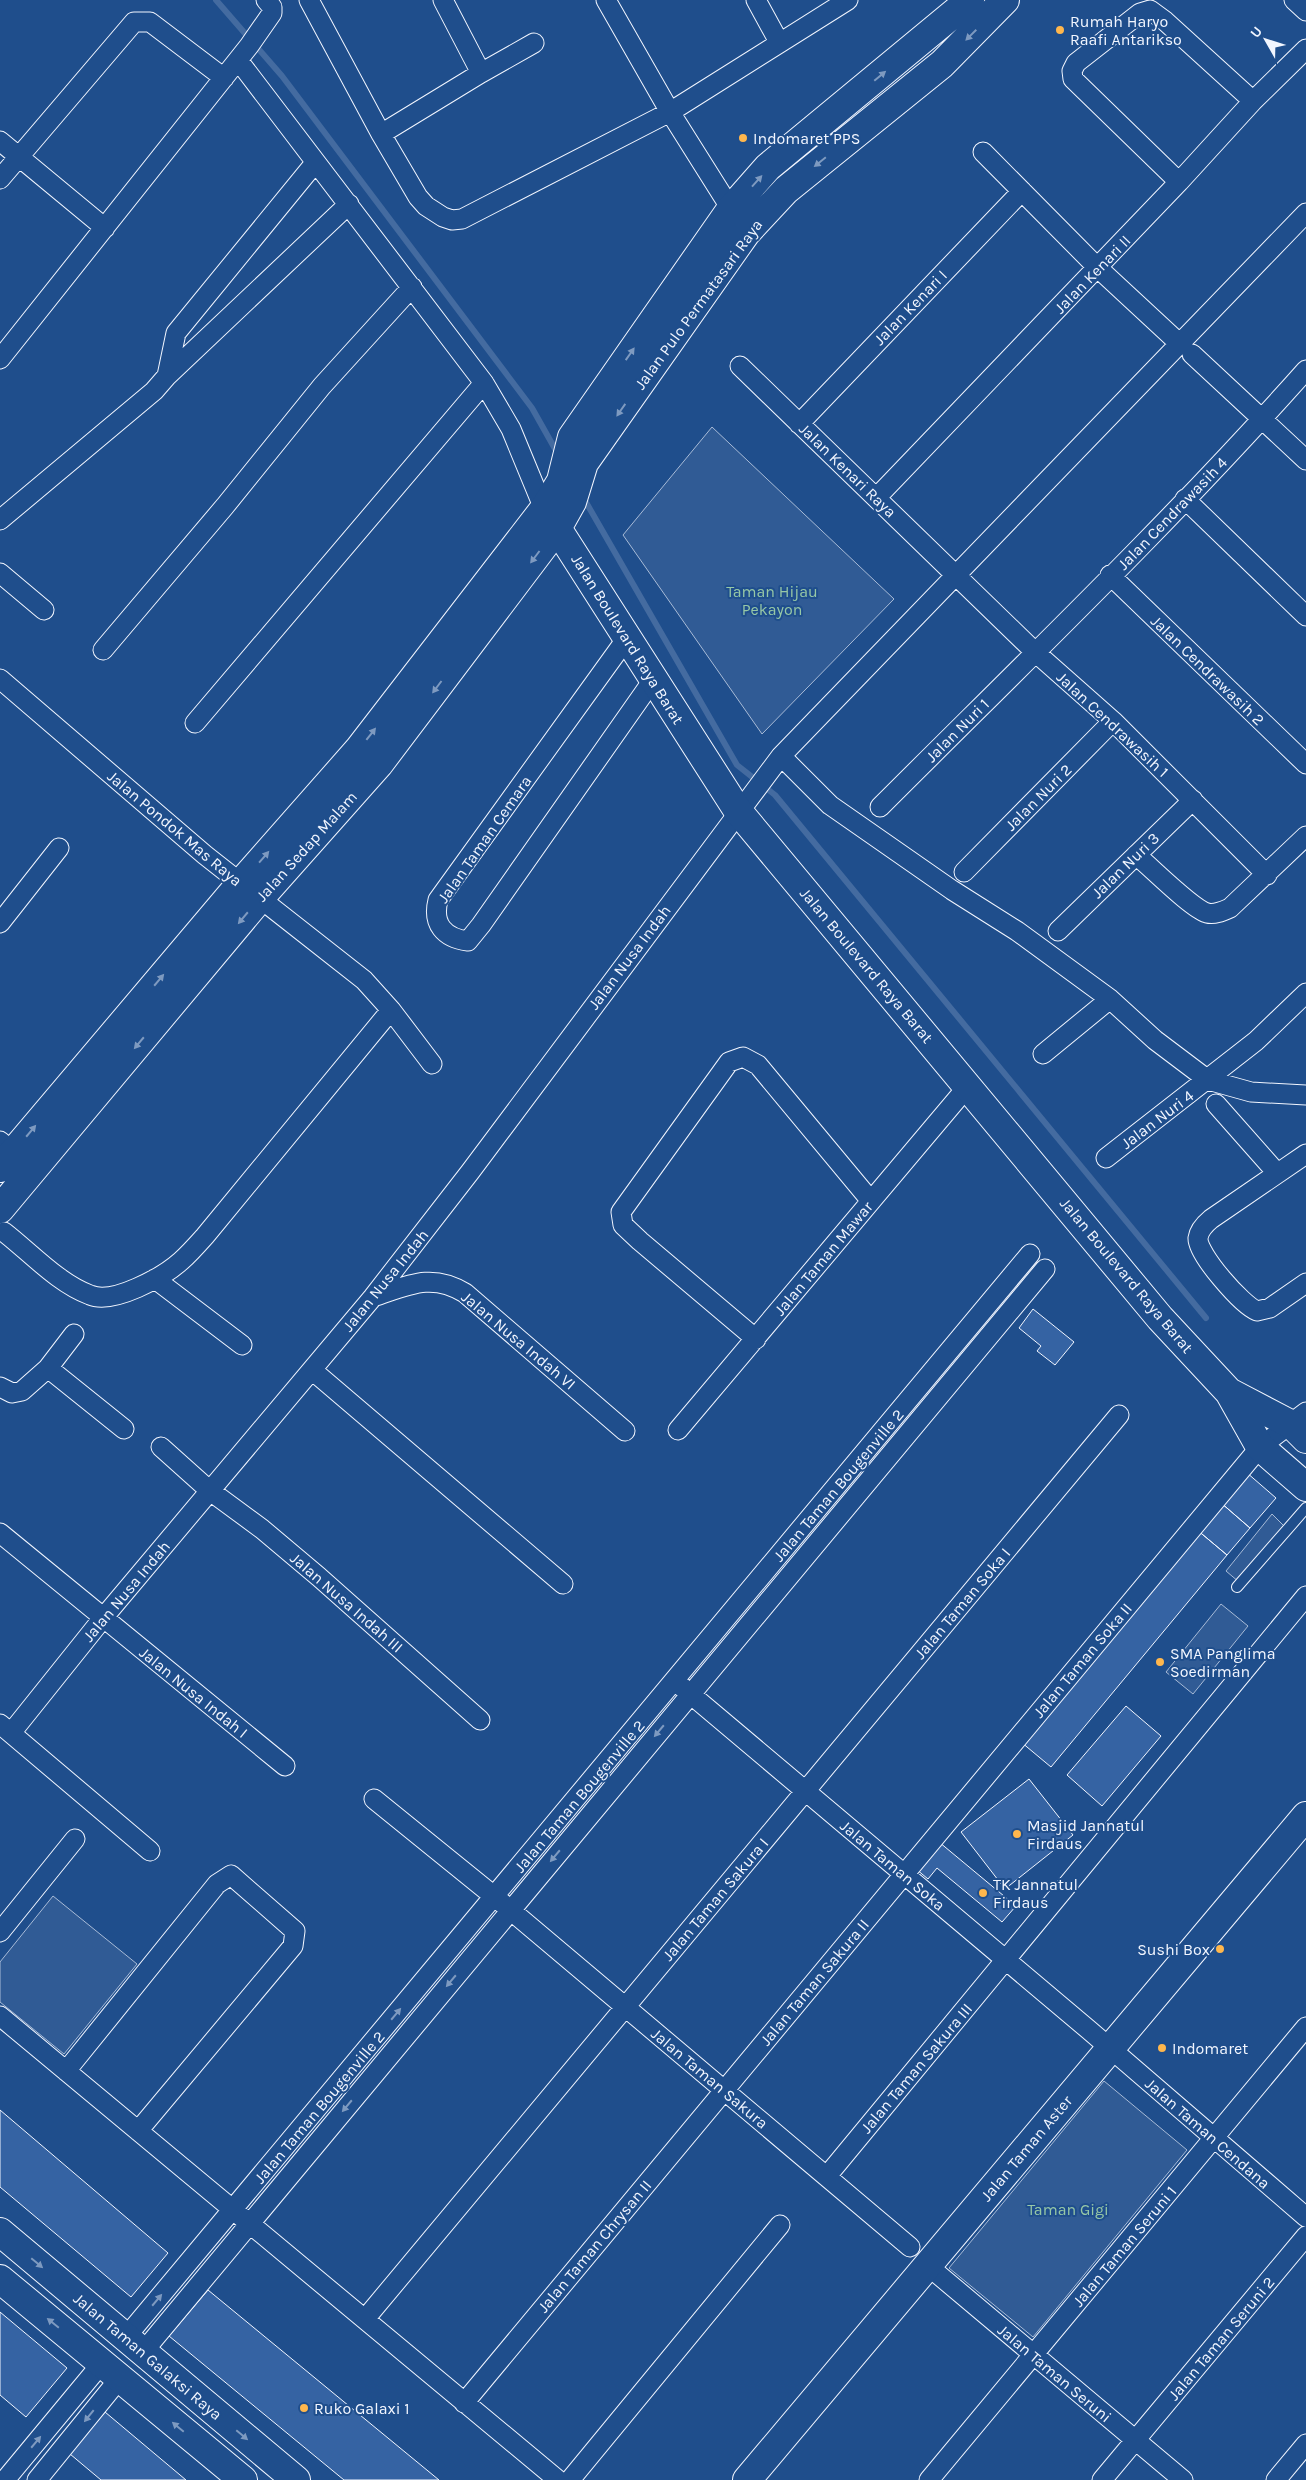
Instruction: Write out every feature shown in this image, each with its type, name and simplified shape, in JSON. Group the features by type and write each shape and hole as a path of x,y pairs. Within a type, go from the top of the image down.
{"main road":[{"name":"Jalan Pulo Permatasari Raya","path":"584,463 739,221 768,167 970,0"},
{"name":"Jalan Pulo Permatasari Raya","path":"572,437 739,221 786,190 942,64 1005,0"},
{"path":"858,94 875,118"},
{"name":"Jalan Sedap Malam","path":"566,492 572,437"},
{"name":"Jalan Sedap Malam","path":"2,1220 12,1157 250,891 359,749 551,518 584,463"},
{"name":"Jalan Boulevard Raya Barat","path":"551,518 653,680 744,803 968,1086 1160,1318 1229,1392"},
{"path":"1229,1392 1301,1425"},
{"path":"1229,1392 1260,1446 1306,1487"},
{"name":"Jalan Taman Aster","path":"747,2480 919,2256 1110,2048 1306,1816"},
{"name":"Jalan Taman Galaksi Raya","path":"0,2232 296,2480"},
{"path":"0,2279 243,2480"}],"street":[{"path":"0,359 244,53 273,9 266,0"},
{"path":"309,0 380,134 418,197 426,206 443,217 458,220 670,112 848,0"},
{"path":"443,0 481,73"},
{"path":"606,0 670,112 739,221"},
{"path":"756,0 779,42"},
{"path":"1294,0 1306,11"},
{"path":"1179,182 1073,79 1072,71 1076,63 1140,13 1150,10 1165,21 1253,102"},
{"path":"0,179 134,22 150,22 224,78"},
{"path":"380,134 534,43"},
{"name":"Jalan Kenari II","path":"876,497 1098,268 1253,102 1306,49"},
{"path":"244,53 315,163 349,204 484,383 511,429 551,518"},
{"path":"0,141 105,228"},
{"path":"983,152 1098,268 1306,460"},
{"path":"167,376 176,333 315,163"},
{"name":"Jalan Kenari I","path":"799,424 1022,191"},
{"path":"0,520 154,391 167,376 349,204"},
{"name":"Jalan Nusa Indah","path":"5,1729 103,1618 373,1297 470,1172 781,756 957,575 1186,349 1306,213"},
{"path":"103,650 225,506 322,386 412,287"},
{"name":"Jalan Kenari Raya","path":"740,366 957,575"},
{"name":"Jalan Cendrawasih 4","path":"1035,652 1263,419 1306,370"},
{"path":"195,723 484,383"},
{"path":"1185,499 1306,616"},
{"path":"0,573 44,610"},
{"name":"Jalan Cendrawasih 1","path":"957,575 1035,652 1113,722 1267,875"},
{"name":"Jalan Cendrawasih 2","path":"1110,576 1306,764"},
{"name":"Jalan Taman Cemara","path":"627,638 438,900 435,914 440,927 455,939 468,941 653,680"},
{"name":"Jalan Nuri 1","path":"880,807 1035,652"},
{"name":"Jalan Pondok Mas Raya","path":"0,679 250,891 364,980 391,1010 432,1064"},
{"name":"Jalan Nuri 2","path":"964,872 1113,722"},
{"path":"781,756 830,805 952,890 1018,931 1110,999 1155,1040 1208,1080 1250,1092 1306,1095"},
{"name":"Jalan Nuri 3","path":"1058,931 1193,800"},
{"path":"1136,855 1193,904 1209,914 1230,908 1306,836"},
{"path":"0,923 59,848"},
{"name":"Jalan Nuri 4","path":"1106,1158 1256,1041 1306,993"},
{"path":"1043,1054 1110,999"},
{"path":"2,1220 72,1286 92,1296 116,1296 155,1280 181,1262 205,1236 391,1010"},
{"path":"756,1339 623,1225 621,1212 729,1062 743,1057 758,1065 872,1201"},
{"name":"Jalan Taman Mawar","path":"678,1430 968,1086"},
{"path":"1216,1104 1277,1173"},
{"path":"1306,1154 1211,1219 1199,1234 1201,1251 1244,1303 1257,1311 1270,1308 1306,1283"},
{"name":"Jalan Taman Bougenville 2","path":"134,2345 233,2209 1030,1254"},
{"name":"Jalan Taman Bougenville 2","path":"134,2345 249,2223 1045,1269"},
{"path":"155,1280 242,1345"},
{"name":"Jalan Nusa Indah VI","path":"373,1297 416,1282 450,1284 465,1293 625,1431"},
{"path":"0,1387 12,1393 22,1391 48,1368 74,1334"},
{"path":"48,1368 124,1430"},
{"path":"312,1370 563,1584"},
{"name":"Jalan Taman Soka I","path":"805,1791 1119,1415"},
{"name":"Jalan Taman Soka II","path":"904,1874 1260,1446 1301,1425"},
{"name":"Jalan Nusa Indah III","path":"160,1447 209,1490 277,1541 480,1720"},
{"name":"Jalan Nusa Indah I","path":"0,1533 285,1766"},
{"name":"Jalan Taman Sakura III","path":"827,2176 1306,1596"},
{"name":"Jalan Taman Soka","path":"675,1681 1110,2048"},
{"path":"5,1729 150,1851"},
{"name":"Jalan Taman Sakura I","path":"364,2319 805,1791"},
{"path":"374,1799 495,1896"},
{"path":"0,1932 75,1839"},
{"name":"Jalan Taman Sakura II","path":"724,2090 904,1874"},
{"path":"66,2071 217,1884 231,1875 295,1930 293,1946 138,2131"},
{"name":"Jalan Taman Sakura","path":"495,1896 919,2256"},
{"path":"0,2016 558,2480"},
{"name":"Jalan Taman Seruni 1","path":"929,2480 1306,2027"},
{"name":"Jalan Taman Cendana","path":"1110,2048 1306,2217"},
{"name":"Jalan Taman Chrysan II","path":"464,2402 724,2090"},
{"path":"570,2480 780,2225"},
{"name":"Jalan Taman Seruni 2","path":"1102,2480 1306,2236"},
{"name":"Jalan Taman Seruni","path":"919,2256 1183,2480"},
{"path":"5,2480 111,2371"},
{"path":"37,2480 111,2371"},
{"path":"1276,2480 1306,2444"}],"lane":[{"path":"1237,1587 1306,1508"}],"shaded area":[{"name":"Taman Hijau Pekayon","path":"712,427 894,599 762,734 623,535"},
{"path":"1272,1514 1286,1528 1239,1582 1226,1571"},
{"path":"1221,1604 1248,1626 1193,1694 1166,1672"},
{"path":"53,1896 137,1964 64,2054 0,2002 0,1962"},
{"name":"Taman Gigi","path":"1104,2081 1187,2150 1033,2337 949,2268"}],"building":[{"path":"1033,1309 1074,1342 1055,1365 1037,1351 1041,1346 1019,1328"},
{"path":"1246,1472 1276,1498 1250,1528 1220,1502"},
{"path":"1220,1502 1250,1528 1227,1555 1196,1529"},
{"path":"1196,1529 1227,1555 1051,1767 1021,1742"},
{"path":"1126,1706 1161,1736 1102,1806 1067,1775"},
{"name":"Masjid Jannatul Firdaus","path":"1029,1779 1073,1835 1005,1889 961,1832"},
{"name":"TK Jannatul Firdaus","path":"939,1842 1016,1906 1002,1922 937,1868 928,1879 916,1869"},
{"path":"0,2110 168,2253 131,2297 0,2187"},
{"name":"Ruko Galaxi 1","path":"208,2290 439,2480 344,2480 169,2336"},
{"path":"0,2312 67,2368 26,2417 0,2395"},
{"path":"105,2412 186,2480 101,2480 70,2454"}],"waterway":[{"path":"216,0 282,76 532,408 559,456"},
{"path":"583,497 737,765 775,795 1206,1318"}],"place":[{"name":"Rumah Haryo Raafi Antarikso","path":"1060,30"},
{"name":"Indomaret PPS","path":"743,138"},
{"name":"SMA Panglima Soedirman","path":"1160,1662"},
{"name":"Masjid Jannatul Firdaus","path":"1017,1834"},
{"name":"TK Jannatul Firdaus","path":"983,1893"},
{"name":"Sushi Box","path":"1220,1949"},
{"name":"Indomaret","path":"1162,2048"},
{"name":"Ruko Galaxi 1","path":"304,2408"}]}
